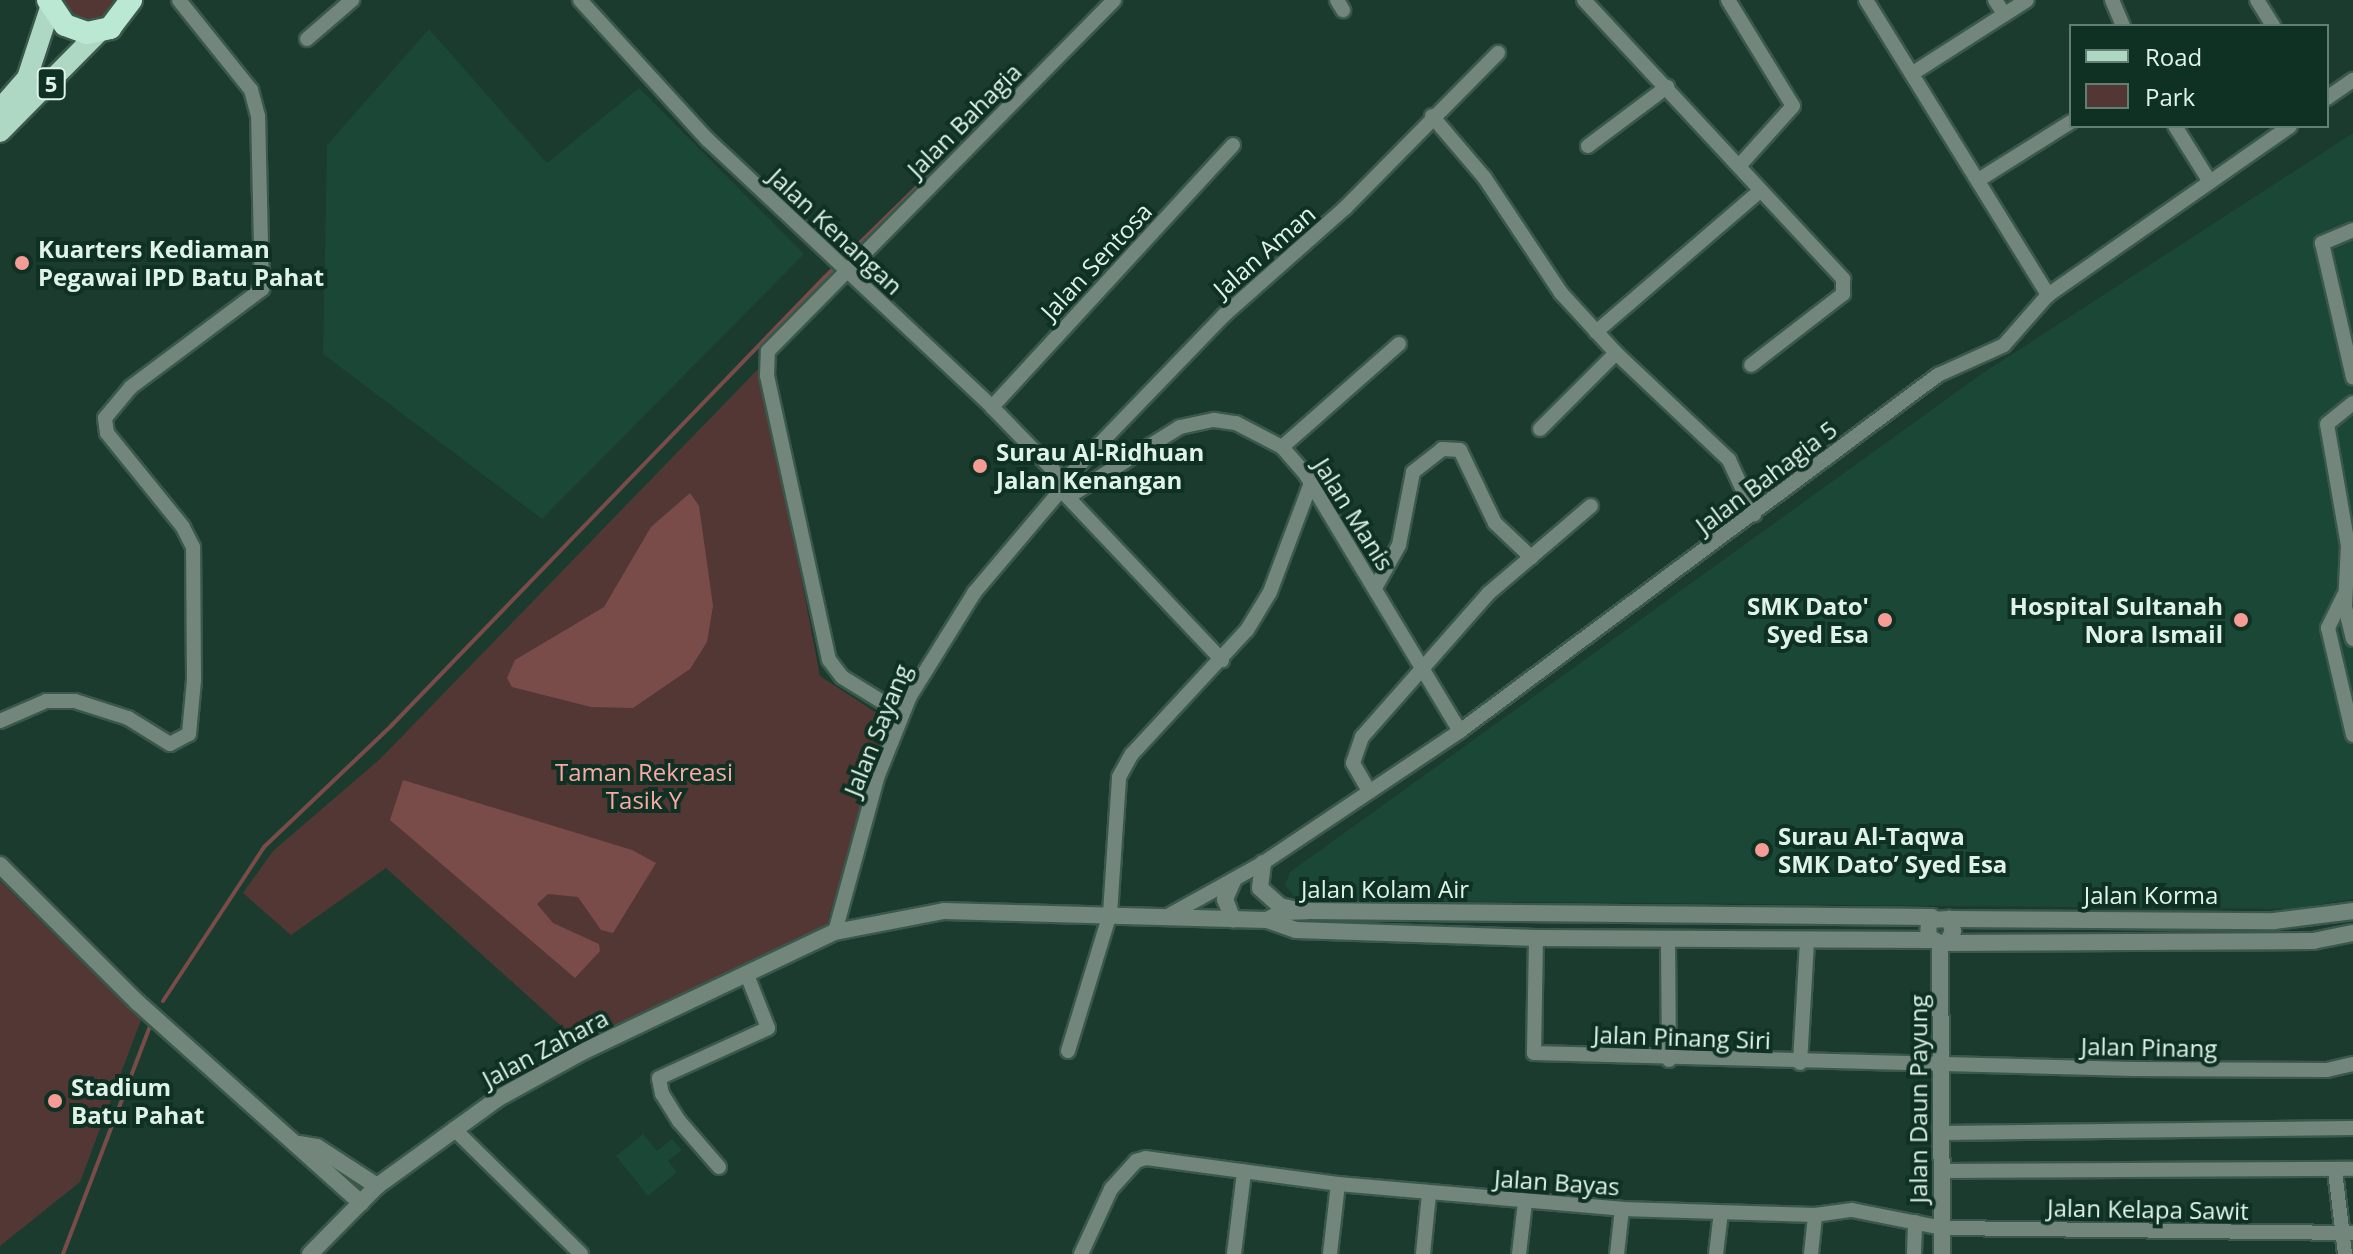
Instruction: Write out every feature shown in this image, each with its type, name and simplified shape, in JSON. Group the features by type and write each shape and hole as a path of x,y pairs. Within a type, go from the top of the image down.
{"highway":[{"name":"5","path":"49,4 65,25 99,32 135,3"}],"main road":[{"name":"5","path":"0,109 27,78 49,4"},
{"name":"5","path":"0,132 99,32"}],"street":[{"path":"0,721 46,701 75,701 128,718 170,744 189,734 194,680 193,547 183,527 107,433 105,418 131,387 262,289 258,116 251,90 179,0"},
{"path":"307,39 352,0"},
{"name":"Jalan Kenangan","path":"580,0 708,140 992,407 1063,490 1222,660"},
{"name":"Jalan Bahagia","path":"902,714 842,677 829,660 766,369 768,351 838,265 1114,0"},
{"path":"1584,0 1843,279 1846,289 1751,365"},
{"path":"1728,0 1793,106 1739,166"},
{"path":"1866,0 1980,179 2048,295"},
{"path":"1995,0 2004,14"},
{"path":"1913,73 2027,0"},
{"path":"2112,0 2122,24"},
{"path":"2257,0 2272,24"},
{"name":"Jalan Aman","path":"1063,490 1224,315 1345,208 1432,116 1498,53"},
{"path":"2329,97 2353,80"},
{"path":"1588,146 1667,87"},
{"path":"1432,116 1484,177 1523,240 1596,332 1729,460 1754,514"},
{"path":"1980,179 2069,123"},
{"path":"2176,128 2210,182"},
{"name":"Jalan Bahagia 5","path":"1166,917 1263,863 1460,731 1938,375 2004,345 2048,295 2287,128"},
{"name":"Jalan Sentosa","path":"992,407 1233,145"},
{"path":"1596,332 1759,192"},
{"path":"2353,230 2322,243 2353,377"},
{"path":"1282,447 1399,344"},
{"path":"1540,429 1616,353"},
{"path":"2353,403 2327,424 2348,545 2346,592 2353,639"},
{"name":"Jalan Manis","path":"1063,490 1180,427 1214,420 1236,423 1282,447 1311,483 1460,731"},
{"path":"1375,588 1399,545 1413,472 1442,449 1460,450 1495,523 1531,557"},
{"path":"1068,1051 1110,914 1119,777 1132,754 1222,660 1270,592 1311,483"},
{"name":"Jalan Sayang","path":"835,932 877,778 902,714 930,657 974,593 1063,490"},
{"path":"1369,791 1353,763 1355,751 1422,666 1489,593 1591,506"},
{"path":"2346,592 2328,628 2353,735"},
{"path":"1263,863 1258,874 1268,899 1307,911"},
{"path":"0,865 137,1002 299,1144 307,1158 361,1203"},
{"path":"1233,881 1225,899 1233,920"},
{"name":"Jalan Korma","path":"1940,918 2274,921 2352,910"},
{"name":"Jalan Zahara","path":"310,1254 377,1186 454,1129 584,1051 835,932 944,911 1267,920"},
{"name":"Jalan Kolam Air","path":"1267,920 1283,912 1307,911 1940,918"},
{"path":"1940,918 1953,927 1940,941 1925,928 1940,918"},
{"name":"Jalan Kolam Air","path":"1267,920 1296,930 1536,938 1668,942 1940,941"},
{"name":"Jalan Korma","path":"1940,941 2313,941 2353,933"},
{"name":"Jalan Pinang Siri","path":"1536,938 1534,1053 1669,1060 1944,1065"},
{"name":"Jalan Daun Payung","path":"1940,941 1944,1065 1942,1254"},
{"path":"1668,942 1669,1060"},
{"path":"1800,1063 1807,943"},
{"path":"719,1167 679,1121 659,1078 768,1028 747,975"},
{"name":"Jalan Pinang","path":"1944,1065 2327,1070 2353,1064"},
{"path":"1943,1133 2353,1128"},
{"path":"454,1129 581,1254"},
{"path":"299,1144 317,1147 377,1186"},
{"name":"Jalan Bayas","path":"1080,1254 1093,1220 1124,1172 1146,1158 1429,1194 1622,1209 1815,1215 1852,1210 1943,1228"},
{"path":"1944,1171 2353,1169"},
{"path":"2335,1171 2348,1234 2345,1254"},
{"path":"1234,1254 1244,1172"},
{"path":"1330,1254 1338,1184"},
{"path":"1423,1254 1429,1194"},
{"path":"1519,1254 1525,1202"},
{"path":"1617,1254 1622,1209"},
{"path":"1716,1254 1721,1212"},
{"path":"1811,1254 1815,1215"},
{"path":"1914,1254 1915,1222"},
{"name":"Jalan Kelapa Sawit","path":"1943,1228 2348,1234"}],"shaded area":[{"path":"429,29 547,163 639,88 804,254 542,519 323,354 327,145"},
{"name":"SMK Dato' Syed Esa","path":"2353,133 2353,899 2294,909 1297,900 1285,885 1290,872 1980,375"},
{"path":"690,493 699,506 713,606 707,642 690,669 633,708 591,707 512,687 507,678 515,660 604,607 651,527"},
{"path":"403,780 632,850 656,863 613,933 601,930 578,897 548,894 537,904 553,923 599,944 600,951 575,978 390,820"},
{"path":"643,1134 657,1151 672,1139 682,1150 668,1161 677,1172 648,1196 616,1156"}],"green space":[{"path":"62,0 120,0 111,13 93,21 74,16"},
{"name":"Taman Rekreasi Tasik Y","path":"761,366 820,676 889,721 825,930 581,1044 386,868 291,935 243,893 273,851 380,759"},
{"name":"Stadium Batu Pahat","path":"0,881 141,1020 80,1182 0,1246"}],"waterway":[{"path":"163,1001 264,847 392,725 825,277 1034,72"},
{"path":"63,1254 151,1024"}],"place":[{"name":"Kuarters Kediaman Pegawai IPD Batu Pahat","path":"22,263"},
{"name":"Surau Al-Ridhuan Jalan Kenangan","path":"980,466"},
{"name":"SMK Dato' Syed Esa","path":"1885,620"},
{"name":"Hospital Sultanah Nora Ismail","path":"2241,620"},
{"name":"Surau Al-Taqwa SMK Dato’ Syed Esa","path":"1762,850"},
{"name":"Stadium Batu Pahat","path":"55,1101"}]}
